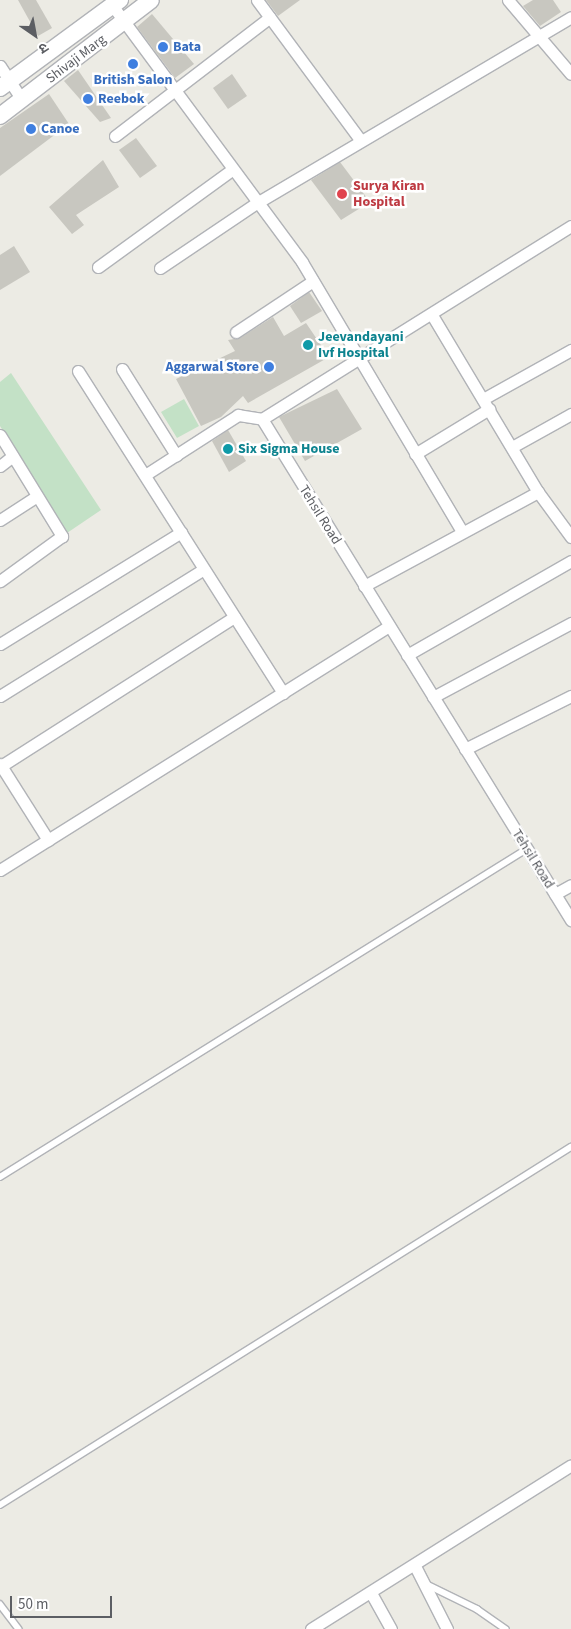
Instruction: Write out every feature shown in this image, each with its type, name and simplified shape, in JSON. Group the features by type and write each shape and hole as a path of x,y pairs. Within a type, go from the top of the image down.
{"main road":[{"name":"Shivaji Marg","path":"0,116 151,0"},
{"name":"Shivaji Marg","path":"4,85 116,3"}],"street":[{"path":"257,0 361,141"},
{"path":"508,0 541,36 571,74"},
{"path":"116,3 123,23 313,281 462,531"},
{"path":"115,136 270,17"},
{"path":"160,268 255,204 571,17"},
{"path":"0,66 4,85 22,100"},
{"path":"98,267 230,170"},
{"path":"145,475 238,415 262,419 359,361 571,226"},
{"path":"236,332 313,281"},
{"path":"432,315 538,492 571,537"},
{"path":"415,454 486,404 571,350"},
{"path":"122,369 176,455"},
{"path":"78,371 283,692"},
{"path":"512,447 571,414"},
{"name":"Tehsil Road","path":"262,419 571,920"},
{"path":"0,435 61,539 0,581"},
{"path":"0,466 13,456"},
{"path":"364,586 462,531 538,492"},
{"path":"0,520 37,496"},
{"path":"0,644 181,532"},
{"path":"407,654 571,561"},
{"path":"0,696 204,569"},
{"path":"48,840 1,765 234,617"},
{"path":"433,697 571,623"},
{"path":"0,870 389,626"},
{"path":"465,749 571,696"},
{"path":"555,894 571,885"},
{"path":"311,1629 415,1566 571,1465"},
{"path":"415,1566 447,1629"},
{"path":"371,1593 391,1629"}],"lane":[{"path":"0,1177 527,850"},
{"path":"0,1505 571,1147"},
{"path":"424,1583 477,1609 506,1629"},
{"path":"0,1604 19,1629"}],"green space":[{"path":"11,373 101,510 67,533 0,426 0,382"},
{"path":"184,399 199,426 177,438 161,412"}],"building":[{"path":"18,0 36,0 52,28 38,36"},
{"path":"266,0 300,0 278,16"},
{"path":"533,0 553,0 561,12 540,26 523,6"},
{"name":"Bata","path":"152,14 194,64 175,78 137,27"},
{"name":"Reebok","path":"78,70 111,118 100,122 64,81"},
{"path":"232,74 247,96 228,109 213,88"},
{"path":"49,94 69,124 0,176 0,128"},
{"path":"136,138 157,166 140,178 119,150"},
{"path":"103,160 119,187 76,215 84,225 72,234 49,207"},
{"path":"340,162 370,202 341,220 311,180"},
{"path":"14,246 30,272 0,290 0,255"},
{"path":"309,292 322,311 301,323 290,306"},
{"path":"273,317 284,336 306,323 329,357 248,403 243,396 221,417 201,426 176,379 235,351 228,340 240,338"},
{"path":"337,389 362,429 305,461 279,417"},
{"name":"Six Sigma House","path":"228,430 246,461 229,472 212,441"}],"place":[{"name":"Bata","path":"163,47"},
{"name":"British Salon","path":"133,64"},
{"name":"Reebok","path":"88,99"},
{"name":"Canoe","path":"31,129"},
{"name":"Surya Kiran Hospital","path":"342,194"},
{"name":"Jeevandayani Ivf Hospital","path":"308,345"},
{"name":"Aggarwal Store","path":"269,367"},
{"name":"Six Sigma House","path":"228,449"}]}
